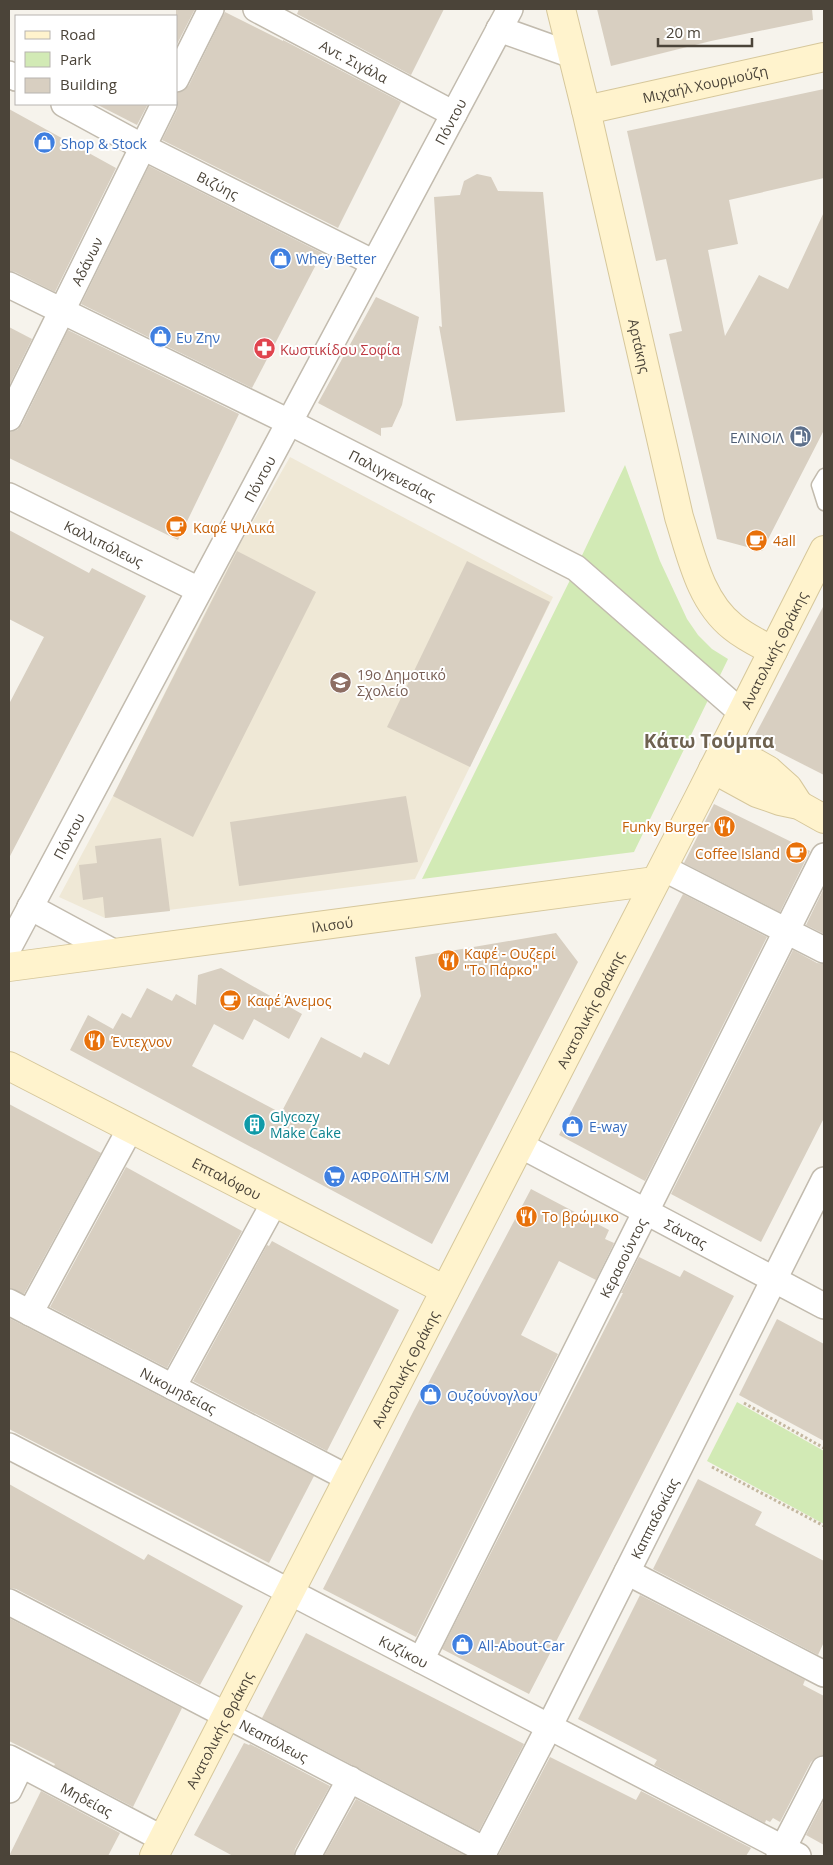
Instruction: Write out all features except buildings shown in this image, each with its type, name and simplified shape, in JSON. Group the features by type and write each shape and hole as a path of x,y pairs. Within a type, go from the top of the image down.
{"street":[{"path":"178,75 211,9"},
{"name":"Αντ. Σιγάλα","path":"256,9 454,114"},
{"name":"Αρτάκης","path":"561,9 679,517 695,569 709,600 718,613 732,627 773,652"},
{"path":"504,19 572,55"},
{"name":"Πόντου","path":"9,947 504,19"},
{"name":"Μιχαήλ Χουρμούζη","path":"586,110 824,57"},
{"name":"Βιζύης","path":"66,105 143,147 374,264"},
{"name":"Αδάνων","path":"9,418 164,105"},
{"name":"Παλιγγενεσίας","path":"9,286 289,422 576,568 742,713"},
{"name":"Καλλιπόλεως","path":"9,496 199,590"},
{"name":"Ανατολικής Θράκης","path":"158,1847 713,770 824,550"},
{"path":"725,746 768,770 788,788 799,805"},
{"path":"713,770 757,793 799,805 824,818"},
{"name":"Κερασούντος","path":"421,1660 824,856"},
{"path":"659,874 787,931 824,950"},
{"name":"Ιλισού","path":"9,967 659,874"},
{"path":"30,906 114,953"},
{"name":"Επταλόφου","path":"9,1066 445,1290"},
{"path":"19,1308 130,1129"},
{"name":"Σάντας","path":"520,1145 824,1306"},
{"name":"Καππαδοκίας","path":"484,1853 824,1180"},
{"path":"173,1387 274,1203"},
{"name":"Νικομηδείας","path":"19,1308 348,1478"},
{"name":"Κυζίκου","path":"9,1446 549,1727 787,1854"},
{"path":"627,1572 824,1674"},
{"name":"Νεαπόλεως","path":"9,1602 350,1779 484,1853"},
{"path":"9,1790 15,1762"},
{"name":"Μηδείας","path":"15,1762 158,1847"},
{"path":"787,1854 824,1769"},
{"path":"308,1856 350,1779"}],"lane":[{"path":"824,475 818,485 824,504"}],"path":[{"path":"719,1389 824,1448"},
{"path":"687,1453 824,1526"}],"shaded area":[{"name":"19ο Δημοτικό Σχολείο","path":"290,457 553,597 415,879 105,918 59,897 113,796 236,551"}],"green space":[{"path":"625,465 660,561 687,619 698,635 712,649 728,659 634,852 422,879 576,568"},
{"path":"737,1402 824,1451 824,1524 707,1461"}],"place":[{"name":"Shop & Stock","path":"45,143"},
{"name":"Whey Better","path":"280,258"},
{"name":"Ευ Ζην","path":"160,337"},
{"name":"Κωστικίδου Σοφία","path":"264,349"},
{"name":"ΕΛΙΝΟΙΛ","path":"800,437"},
{"name":"Καφέ Ψιλικά","path":"177,527"},
{"name":"4all","path":"757,540"},
{"name":"19ο Δημοτικό Σχολείο","path":"341,682"},
{"name":"Funky Burger","path":"725,826"},
{"name":"Coffee Island","path":"796,853"},
{"name":"Καφέ - Ουζερί \"Το Πάρκο\"","path":"448,961"},
{"name":"Καφέ Άνεμος","path":"231,1000"},
{"name":"Έντεχνον","path":"95,1041"},
{"name":"Glycozy Make Cake","path":"254,1124"},
{"name":"E-way","path":"573,1126"},
{"name":"ΑΦΡΟΔΙΤΗ S/M","path":"335,1176"},
{"name":"Το βρώμικο","path":"526,1216"},
{"name":"Ουζούνογλου","path":"431,1395"},
{"name":"All-About-Car","path":"462,1645"}],"district":[{"name":"Κάτω Τούμπα","path":"709,741"}]}
